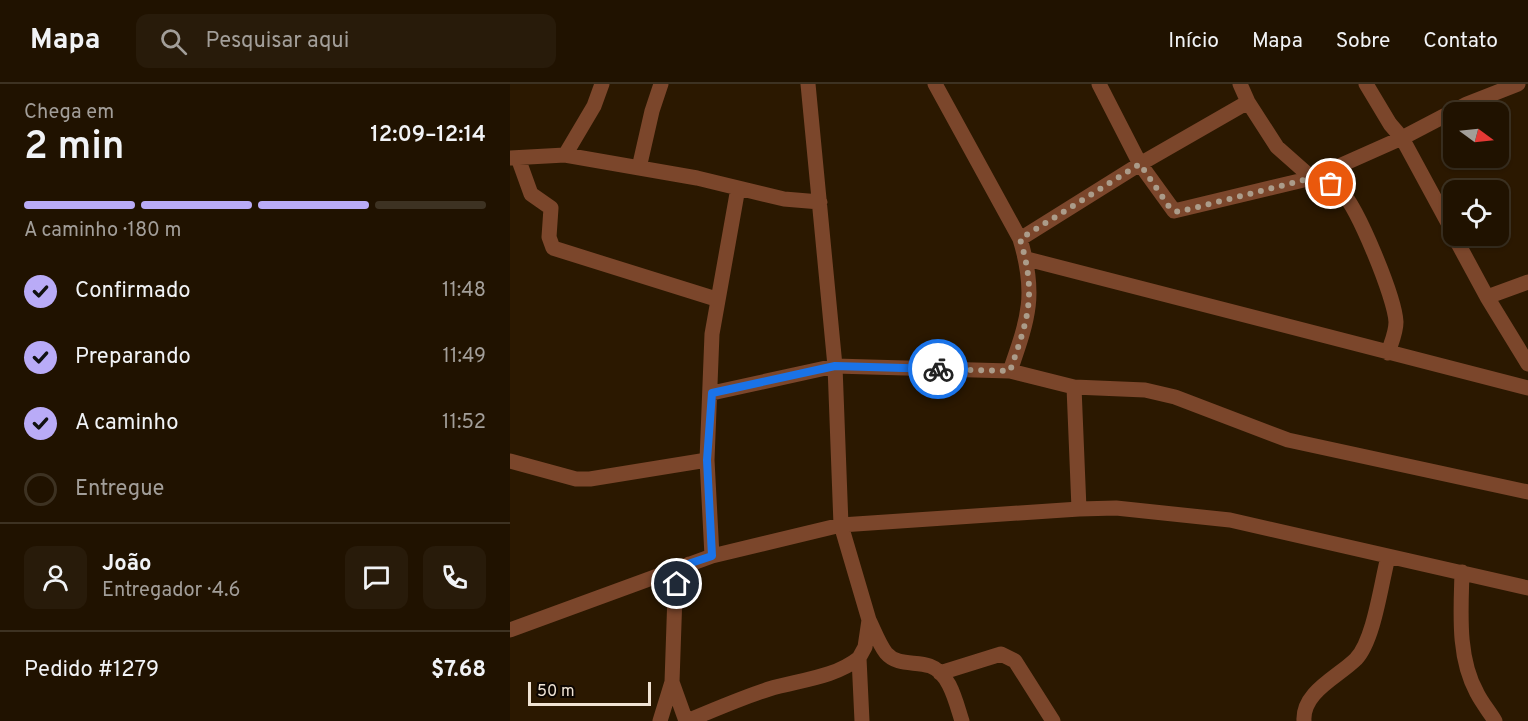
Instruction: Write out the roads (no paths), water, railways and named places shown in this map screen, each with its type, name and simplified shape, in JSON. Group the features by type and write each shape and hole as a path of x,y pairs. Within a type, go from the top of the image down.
{"street":[{"path":"566,155 590,115 602,84"},
{"path":"639,168 652,111 661,84"},
{"path":"808,84 835,366 841,525 869,620 886,653 893,659 930,666 940,673 948,682 962,721"},
{"path":"935,84 1020,239 1027,260 1031,286 1028,319 1010,371"},
{"path":"1099,84 1140,164 1170,208 1178,212 1312,178 1402,138 1500,86 1518,84"},
{"path":"1240,84 1248,102 1277,147 1312,178 1331,184 1342,192 1355,213 1394,309 1396,325 1388,353"},
{"path":"1366,84 1390,124 1402,138 1443,214"},
{"path":"1020,239 1140,164 1248,102"},
{"path":"716,299 553,248 549,237 551,208 531,194 514,158 566,155 784,199 820,202"},
{"path":"712,556 707,460 712,393 710,369 716,299 738,188"},
{"path":"1460,246 1486,297 1528,364"},
{"path":"1027,260 1528,388"},
{"path":"1486,297 1528,282"},
{"path":"712,393 835,366 1010,371 1074,387 1145,390 1175,397 1288,440 1528,492"},
{"path":"1074,387 1079,510"},
{"path":"510,461 576,479 590,479 707,460"},
{"path":"510,630 712,556 841,525 1116,508 1230,520 1528,588"},
{"path":"1304,721 1306,705 1321,688 1357,658 1367,639 1388,557"},
{"path":"660,721 672,682 675,594 688,564"},
{"path":"1462,572 1461,629 1468,668 1476,692 1495,721"},
{"path":"672,682 686,721 764,690 838,672 859,658 865,647 869,620"},
{"path":"940,673 1001,654 1009,656 1016,661 1053,721"},
{"path":"859,658 862,721"}]}
